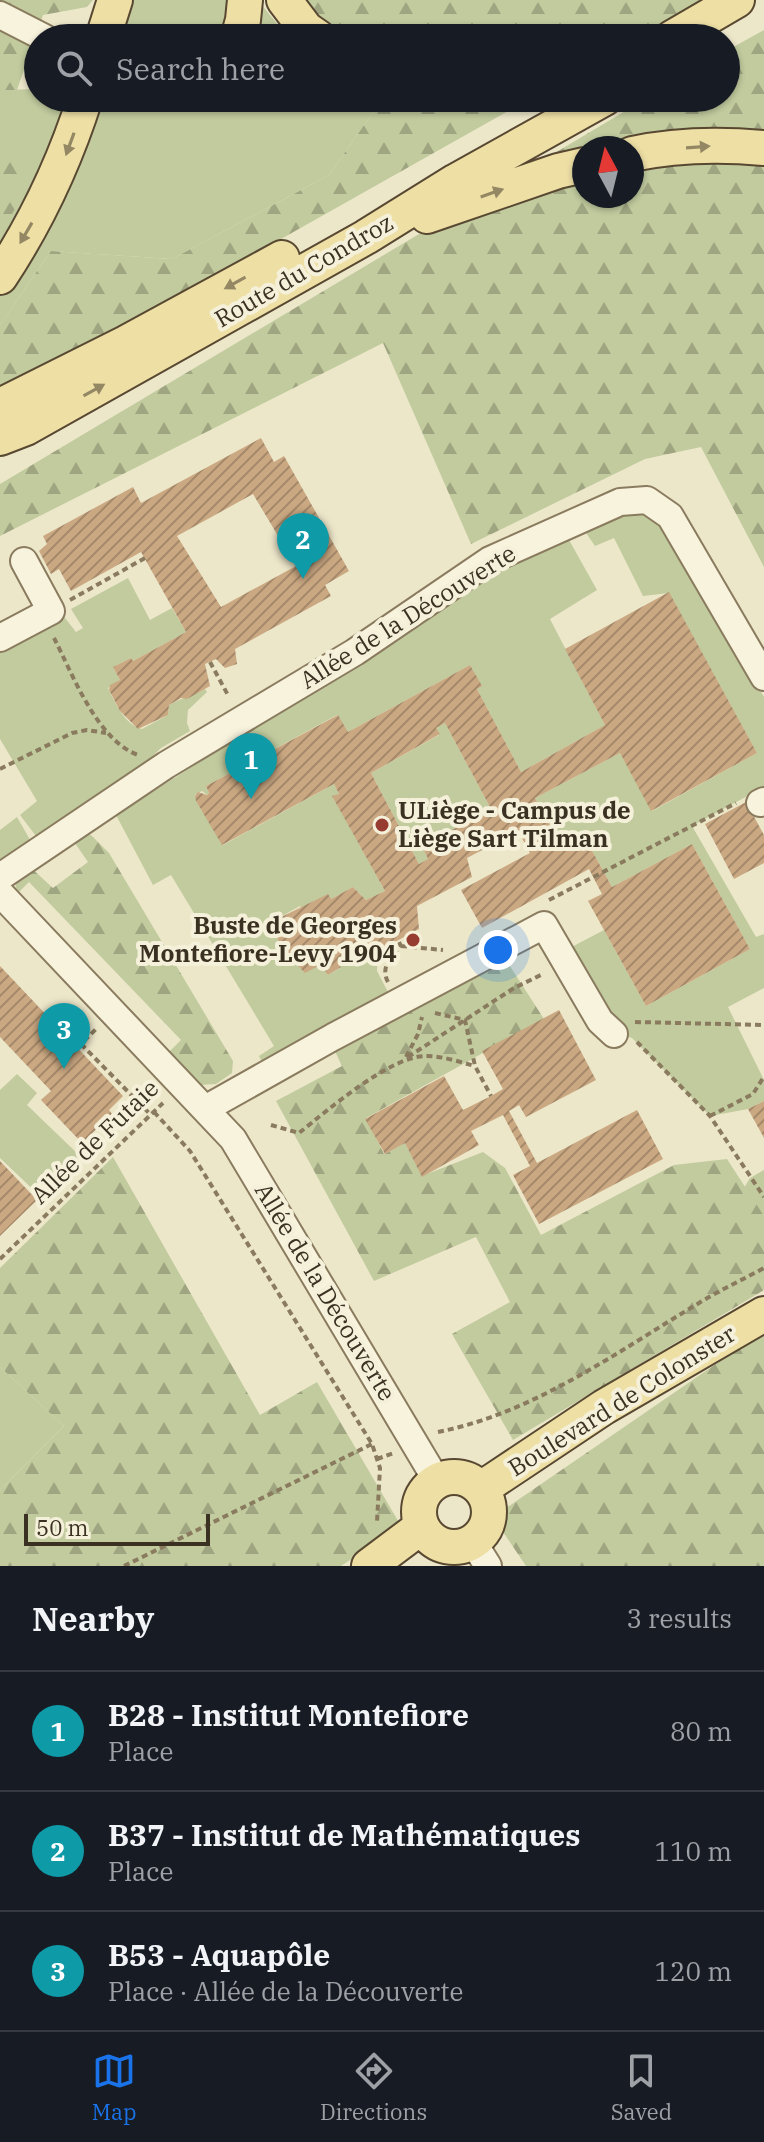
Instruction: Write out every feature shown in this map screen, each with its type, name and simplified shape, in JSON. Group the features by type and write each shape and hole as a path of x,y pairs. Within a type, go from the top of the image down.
{"main road":[{"path":"107,24 115,0"},
{"path":"242,24 245,0"},
{"path":"284,0 302,24"},
{"path":"694,24 737,0"},
{"path":"737,24 764,9"},
{"path":"0,277 51,188 70,147 81,112"},
{"name":"Route du Condroz","path":"0,406 126,343 548,112"},
{"name":"Route du Condroz","path":"9,437 366,237 456,181 580,112"},
{"path":"644,151 734,145 764,148"},
{"path":"366,237 572,168"},
{"name":"Boulevard de Colonster","path":"481,1489 604,1407 764,1314"},
{"name":"Boulevard de Colonster","path":"421,1527 438,1544 462,1546 480,1554 481,1534 489,1513 481,1489 457,1477 437,1481"},
{"path":"378,1560 421,1527 418,1517 422,1496 437,1481"}],"street":[{"path":"0,15 24,27"},
{"name":"Allée de la Découverte","path":"0,877 166,765 355,652 490,560 620,502 647,500 670,516 764,677"},
{"path":"0,638 47,613 24,561"},
{"name":"Allée de la Découverte","path":"0,893 233,1139 437,1481"},
{"path":"205,1109 544,925 607,1028"}],"path":[{"path":"145,558 47,613 92,711 108,734 125,750 166,765"},
{"path":"210,662 241,720"},
{"path":"0,769 72,733 87,730 108,734"},
{"path":"548,901 747,798 762,802"},
{"path":"398,940 401,946 386,962 386,976 399,1002"},
{"path":"271,1125 299,1133 342,1098 514,988 567,962"},
{"path":"405,1059 418,1034 423,1011 465,1020"},
{"path":"465,1020 475,1066 491,1096"},
{"path":"607,1028 764,1025"},
{"path":"607,1028 632,1037 710,1116 764,1197"},
{"path":"96,1029 79,1046 190,1151 372,1444 380,1468 376,1535 378,1560"},
{"path":"405,1059 426,1056 475,1066"},
{"path":"710,1116 753,1094 763,1078"},
{"name":"Allée de Futaie","path":"0,1259 181,1083"},
{"path":"377,1459 438,1432 470,1426 559,1386 627,1349 700,1302 764,1268"},
{"path":"124,1566 372,1444"}],"green space":[{"path":"0,0 93,0 87,7 43,15 40,24 24,24 24,70 17,90 0,90"},
{"path":"133,0 234,0 230,24 125,24"},
{"path":"293,0 704,0 660,24 317,24 303,14"},
{"path":"260,3 277,24 256,24"},
{"path":"764,30 764,567 701,447 645,459 471,544 383,343 0,536 0,484 572,143 572,208 644,208 644,136 583,136 624,112 740,112 740,43"},
{"path":"24,89 24,112 373,112 329,175 172,259 51,251 0,325 0,90"},
{"path":"373,112 506,112 125,327 0,393 0,325 51,251 172,259 329,175"},
{"path":"0,154 33,159 16,207 0,235"},
{"path":"627,508 656,513 764,697 764,787 692,826 756,937 764,934 764,988 728,1007 764,1080 764,1101 748,1109 710,1116 632,1038 617,1033 564,951 604,930 646,1006 750,949 692,844 612,887 585,838 563,849 535,798 620,753 652,811 757,753 669,593 643,596 614,538 595,546 582,527"},
{"path":"564,531 597,590 550,619 605,725 521,772 477,689 481,686 470,665 348,732 337,715 206,786 207,795 202,791 195,795 223,845 334,784 339,794 333,797 385,891 366,900 353,887 331,899 302,909 300,906 273,921 280,947 305,972 320,965 328,975 340,968 338,964 373,945 378,951 377,971 389,994 262,1062 259,1056 274,1046 171,875 153,885 116,815"},
{"path":"128,578 150,620 172,608 186,632 133,661 131,658 113,667 120,680 108,688 121,713 130,723 142,729 168,715 169,705 205,689 207,692 188,710 190,731 161,748 140,768 39,840 20,815 37,801 0,739 0,641 62,614 76,632 83,628 71,609"},
{"path":"445,723 491,809 422,846 428,859 419,864 371,773 439,735 436,728"},
{"path":"17,817 33,845 0,865 0,830"},
{"path":"91,835 109,853 233,1061 232,1073 216,1084 200,1085 168,1053 181,1040 29,882 16,895 17,882 29,866 53,888 88,862 70,836"},
{"path":"506,960 544,1019 366,1118 384,1154 405,1143 422,1176 483,1152 505,1168 541,1235 674,1165 727,1159 764,1216 764,1290 513,1440 452,1334 510,1302 476,1237 374,1281 276,1101 342,1066 334,1049"},
{"path":"17,1074 37,1093 27,1105 81,1157 41,1197 0,1158 0,1090"},
{"path":"113,1157 260,1415 317,1382 401,1526 341,1566 0,1566 0,1490 64,1426 0,1367 0,1268"},
{"path":"764,1170 764,1216 744,1188 750,1178"},
{"path":"764,1331 764,1566 526,1566 493,1517"},
{"path":"0,1367 64,1426 0,1490"}],"building":[{"path":"261,438 274,462 284,456 349,571 325,585 331,596 235,649 237,664 225,668 216,659 205,664 210,686 169,705 168,715 138,729 120,711 109,690 110,685 120,680 113,667 131,658 133,661 186,632 141,552 71,591 59,569 51,574 39,551 47,544 43,536 133,487 141,503","holes":["253,494 296,566 221,607 177,536"]},
{"path":"669,592 757,753 651,811 620,753 535,798 563,849 585,838 612,887 692,844 750,949 646,1006 588,901 602,894 589,869 482,928 461,890 530,853 518,831 467,858 472,877 417,906 419,929 378,951 373,945 338,964 341,967 328,975 320,965 305,973 280,947 273,921 328,894 331,899 353,887 366,900 385,891 332,796 339,794 334,784 222,845 196,801 198,792 207,795 206,786 338,715 348,732 470,665 482,686 477,689 521,772 605,725 565,649","holes":["445,723 491,809 422,846 428,859 419,864 371,773 440,734 436,728"]},
{"path":"746,802 764,835 764,863 734,879 705,824"},
{"path":"0,966 123,1096 109,1110 112,1114 82,1143 41,1100 51,1091 0,1037"},
{"path":"559,1010 596,1080 526,1117 519,1105 509,1111 537,1163 637,1110 663,1159 539,1224 513,1175 530,1166 503,1115 471,1131 479,1145 422,1177 405,1143 385,1154 365,1119 444,1076 463,1110 491,1096 503,1089 482,1051"},
{"path":"764,1101 764,1138 748,1109"},
{"path":"0,1161 37,1200 0,1236"}],"place":[{"name":"B37 - Institut de Mathématiques","path":"303,579"},
{"name":"B28 - Institut Montefiore","path":"251,799"},
{"name":"ULiège - Campus de Liège Sart Tilman","path":"382,825"},
{"name":"Buste de Georges Montefiore-Levy 1904","path":"413,940"},
{"name":"B53 - Aquapôle","path":"64,1069"}]}
